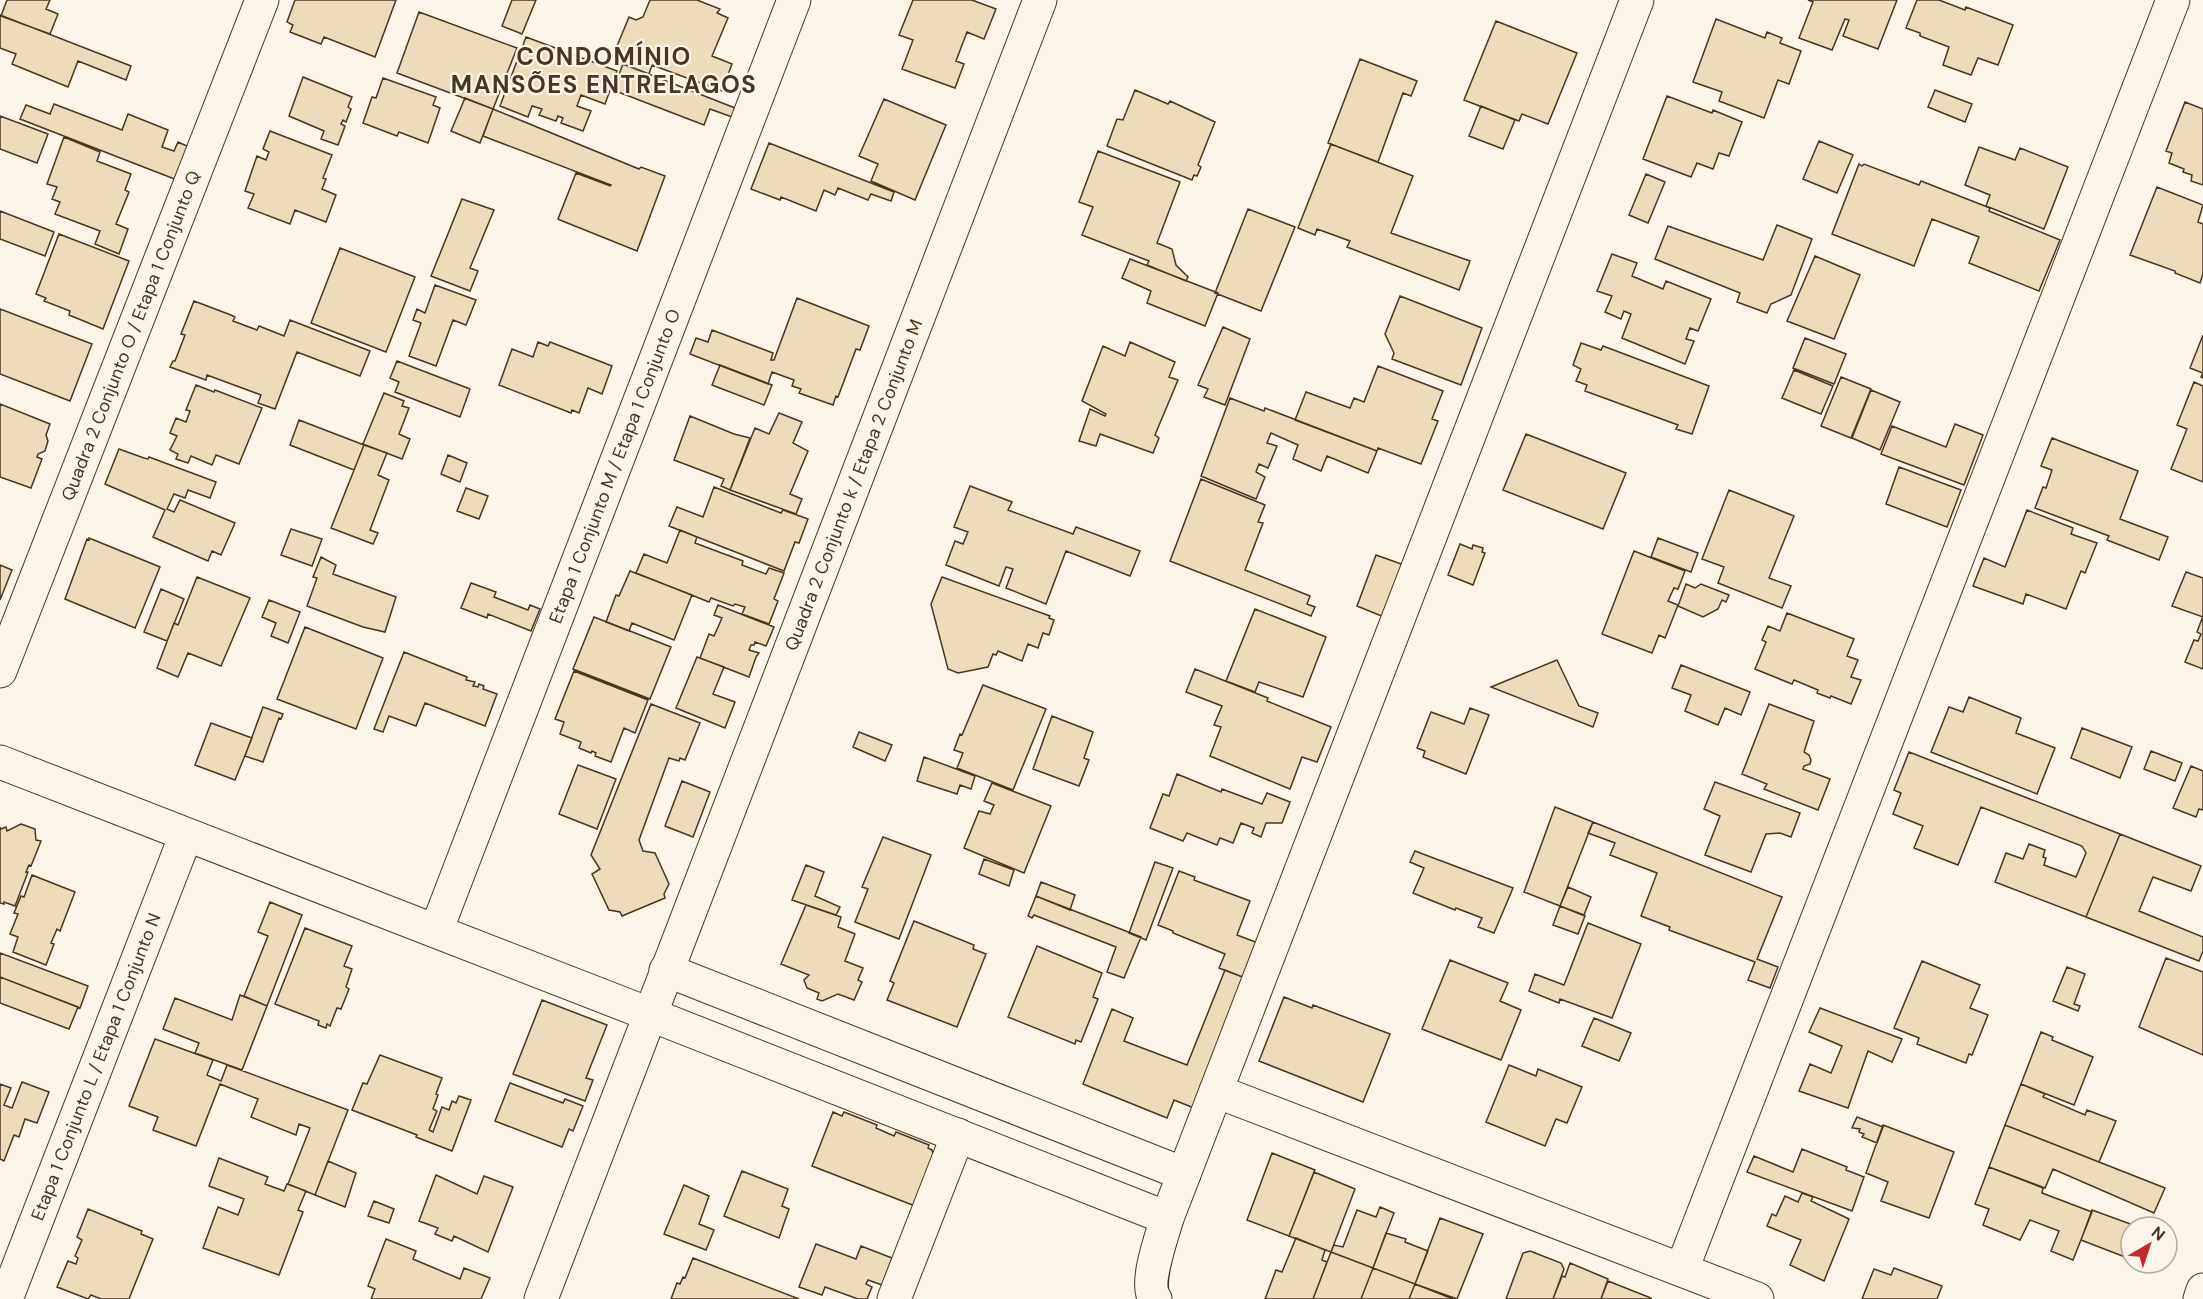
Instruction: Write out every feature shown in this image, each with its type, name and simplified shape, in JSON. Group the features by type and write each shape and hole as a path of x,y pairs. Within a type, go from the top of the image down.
{"street":[{"name":"Quadra 2 Conjunto O / Etapa 1 Conjunto Q","path":"0,671 262,0"},
{"name":"Etapa 1 Conjunto M / Etapa 1 Conjunto O","path":"436,931 794,0"},
{"name":"Quadra 2 Conjunto k / Etapa 2 Conjunto M","path":"541,1299 1040,0"},
{"path":"1155,1299 1150,1287 1167,1218 1637,0"},
{"path":"1682,1269 2173,0"},
{"path":"0,762 1167,1218"},
{"name":"Etapa 1 Conjunto L / Etapa 1 Conjunto N","path":"6,1299 186,835"},
{"path":"666,970 1184,1174"},
{"path":"1216,1091 1757,1299"},
{"path":"894,1299 958,1135"},
{"path":"2200,1299 2203,1290"}],"building":[{"path":"7,0 50,0 46,9 58,14 50,34 1,16"},
{"path":"295,0 396,0 375,57 324,37 321,44 290,32 293,25 287,22"},
{"path":"512,0 536,0 522,34 502,26"},
{"path":"650,0 697,0 720,9 717,13 728,18 712,56 732,64 722,91 652,65 649,74 615,61 618,53 615,51 629,17 636,20 643,17"},
{"path":"913,0 972,0 996,9 984,39 967,32 956,61 964,64 955,88 902,69 913,40 899,35"},
{"path":"1808,0 1897,0 1878,49 1843,36 1849,20 1845,19 1832,50 1799,38 1813,2"},
{"path":"1917,0 1939,0 1965,10 1966,7 2013,25 1998,65 1978,58 1971,75 1943,65 1949,47 1906,28"},
{"path":"419,12 517,48 493,109 397,73"},
{"path":"0,15 131,66 126,80 78,61 68,87 12,64 16,54 0,48"},
{"path":"1716,19 1765,38 1767,32 1782,38 1780,43 1801,51 1789,84 1778,80 1764,118 1719,101 1722,92 1693,82"},
{"path":"1496,21 1577,53 1548,124 1522,114 1519,121 1464,100"},
{"path":"526,37 617,71 605,104 581,95 577,106 591,111 583,131 561,123 563,118 558,116 556,121 539,115 542,109 532,106 528,117 500,106"},
{"path":"1360,59 1417,81 1411,96 1403,93 1378,162 1328,143"},
{"path":"623,64 735,108 732,117 710,109 704,125 613,90"},
{"path":"303,77 352,97 348,107 351,109 346,122 343,120 341,124 345,126 338,145 321,139 324,131 289,116"},
{"path":"383,78 436,97 433,105 440,108 428,143 399,132 397,136 363,123 372,97 376,98"},
{"path":"1135,90 1168,104 1170,101 1215,122 1198,165 1201,167 1197,176 1194,175 1192,180 1107,146 1117,119 1123,120"},
{"path":"1935,90 1972,104 1965,122 1928,107"},
{"path":"1667,96 1712,113 1713,110 1742,122 1729,156 1719,153 1713,169 1697,163 1691,177 1643,159"},
{"path":"465,98 493,109 480,143 451,131"},
{"path":"884,99 946,125 915,200 871,181 878,164 859,156"},
{"path":"2185,102 2203,109 2203,185 2191,181 2192,175 2169,163 2172,153 2166,151"},
{"path":"54,104 122,130 128,114 168,130 162,147 174,151 178,142 189,147 177,180 20,119 26,105 50,114"},
{"path":"1481,106 1515,120 1503,149 1469,136"},
{"path":"493,109 639,169 641,167 665,176 637,251 558,219 576,173 611,185 483,136"},
{"path":"0,116 48,134 37,163 0,149"},
{"path":"270,131 332,155 323,178 326,179 322,189 336,195 326,222 295,210 290,224 248,208 254,194 245,191 257,156 266,160 269,152 263,149"},
{"path":"64,137 100,152 97,161 131,174 125,190 129,192 116,224 128,229 119,254 95,244 100,231 55,214 60,202 52,199 57,187 47,184"},
{"path":"1819,141 1853,155 1837,193 1803,179"},
{"path":"769,143 894,192 891,201 871,194 868,200 838,188 835,195 824,190 816,211 781,197 780,200 751,189"},
{"path":"1331,144 1413,176 1391,233 1470,261 1459,290 1347,247 1350,241 1317,229 1315,235 1298,228"},
{"path":"1979,147 2015,160 2020,148 2068,167 2044,229 1986,206 1990,195 1965,185"},
{"path":"1098,151 1180,182 1157,243 1172,249 1176,265 1188,277 1186,281 1147,265 1149,261 1082,235 1093,207 1079,202"},
{"path":"1859,164 1919,185 1921,181 1990,208 1989,211 2060,240 2039,291 1969,263 1979,237 1932,219 1914,266 1832,234"},
{"path":"1646,174 1665,182 1648,223 1629,215"},
{"path":"2157,187 2203,205 2198,222 2203,224 2203,274 2200,283 2175,273 2175,271 2130,255"},
{"path":"462,199 494,210 470,268 478,271 470,291 431,276"},
{"path":"1248,209 1295,227 1261,311 1215,293"},
{"path":"0,211 54,232 45,256 0,239"},
{"path":"1777,225 1812,239 1791,295 1771,304 1767,313 1737,302 1740,293 1655,259 1668,226 1763,260"},
{"path":"59,234 129,261 103,329 69,315 70,311 44,301 46,298 36,294"},
{"path":"340,248 415,277 386,352 311,323"},
{"path":"1612,254 1637,263 1632,276 1663,289 1666,281 1711,299 1698,331 1690,328 1686,339 1694,341 1685,364 1622,338 1631,314 1624,311 1621,319 1605,312 1612,296 1597,291"},
{"path":"1815,256 1860,275 1834,339 1787,321"},
{"path":"1130,259 1218,293 1205,326 1147,303 1151,291 1122,278"},
{"path":"435,285 476,300 466,325 453,320 436,366 409,356 421,323 413,320 417,309 425,313"},
{"path":"1400,296 1482,328 1461,385 1392,359 1394,353 1385,334"},
{"path":"797,298 869,326 860,350 856,349 833,405 799,393 801,389 792,386 794,380 772,372 768,384 690,354 696,338 708,342 712,330 773,353 771,360 774,360"},
{"path":"194,301 231,315 235,317 233,321 257,330 259,326 284,336 290,320 370,351 360,376 297,352 275,409 258,403 261,395 207,375 206,380 170,367 175,361 185,335 181,334"},
{"path":"0,309 92,344 70,401 0,374"},
{"path":"1223,327 1250,339 1225,405 1204,397 1208,389 1198,385"},
{"path":"2203,335 2203,373 2190,368"},
{"path":"1805,338 1846,354 1834,384 1793,368"},
{"path":"538,342 548,346 550,342 612,366 602,394 588,388 579,413 572,410 571,413 499,385 512,349 533,357"},
{"path":"1130,342 1175,362 1169,377 1178,380 1155,435 1159,438 1153,453 1100,434 1096,446 1079,441 1090,409 1105,416 1106,414 1082,401 1103,346 1125,356"},
{"path":"1581,343 1601,350 1603,346 1709,386 1692,434 1676,429 1678,425 1585,391 1587,385 1576,381 1581,369 1573,365"},
{"path":"397,361 470,389 460,417 395,392 399,382 390,378"},
{"path":"720,365 772,385 764,405 712,385"},
{"path":"1378,366 1443,391 1432,419 1438,421 1421,464 1378,448 1377,451 1295,420 1306,392 1350,408 1354,398 1364,402"},
{"path":"1794,370 1833,386 1821,414 1782,398"},
{"path":"1841,377 1871,389 1851,438 1821,426"},
{"path":"2194,382 2203,386 2203,482 2171,469 2187,429 2177,425"},
{"path":"196,385 262,408 239,464 216,455 212,465 191,456 188,463 176,459 178,454 170,450 177,436 170,433 176,418 186,422 190,411 186,410"},
{"path":"1871,390 1900,402 1880,450 1852,438"},
{"path":"384,393 404,401 402,406 409,408 399,434 410,439 402,459 363,444"},
{"path":"1230,398 1264,411 1265,408 1377,451 1368,473 1327,456 1321,471 1293,459 1298,445 1271,433 1267,443 1277,446 1268,468 1259,464 1256,472 1265,477 1256,499 1201,476"},
{"path":"0,404 50,424 46,435 48,441 45,451 37,457 42,459 31,488 0,477"},
{"path":"779,413 802,422 793,443 808,451 790,494 802,499 796,514 730,490 755,428 769,434"},
{"path":"690,416 750,438 730,490 721,486 724,479 674,460"},
{"path":"299,420 364,445 354,470 290,445"},
{"path":"1955,424 1983,435 1964,485 1881,454 1892,426 1946,447"},
{"path":"1526,434 1626,473 1603,529 1503,490"},
{"path":"2052,438 2138,471 2120,519 2168,537 2159,560 2107,540 2109,536 2035,508 2043,487 2046,488 2052,470 2041,466"},
{"path":"364,445 387,453 378,475 389,480 370,530 378,533 373,544 331,528"},
{"path":"119,449 144,458 149,457 216,482 210,498 188,490 185,498 174,494 167,509 174,512 180,500 235,523 221,555 212,551 208,561 153,537 165,510 105,484"},
{"path":"448,455 467,463 460,482 441,474"},
{"path":"1899,467 1961,490 1947,527 1886,504"},
{"path":"1201,479 1265,505 1258,522 1263,523 1245,570 1310,596 1307,604 1315,607 1311,616 1170,561"},
{"path":"970,486 1012,502 1008,510 1073,534 1076,527 1140,551 1130,576 1066,551 1046,604 1006,588 1013,569 1006,567 999,586 946,565 955,541 963,544 968,532 954,527"},
{"path":"714,487 781,513 783,510 808,519 799,543 795,542 784,571 669,526 677,507 703,517"},
{"path":"466,488 488,496 479,519 457,511"},
{"path":"1729,490 1794,516 1769,578 1791,586 1782,608 1718,583 1724,567 1702,559"},
{"path":"2027,510 2073,528 2071,534 2097,543 2085,573 2081,571 2066,609 2026,594 2023,604 1973,586 1984,558 2005,567"},
{"path":"291,529 322,539 312,566 281,555"},
{"path":"680,530 697,537 695,543 743,561 742,565 766,574 769,568 784,573 774,599 778,601 769,624 742,614 745,607 735,604 733,606 711,598 709,602 636,573 644,554 667,563"},
{"path":"89,538 160,567 135,628 65,599"},
{"path":"1658,538 1698,553 1691,572 1651,557"},
{"path":"1460,544 1472,549 1473,545 1483,548 1482,552 1485,553 1473,585 1448,575"},
{"path":"1634,551 1685,571 1678,589 1674,588 1668,601 1678,605 1665,638 1659,635 1652,653 1602,634"},
{"path":"1376,555 1404,565 1384,617 1357,606"},
{"path":"321,557 336,565 333,574 396,597 385,632 363,627 307,606 317,578 313,577"},
{"path":"0,565 12,570 0,600"},
{"path":"630,571 692,595 674,640 632,623 629,631 606,622 616,595 619,596"},
{"path":"2186,572 2203,578 2203,617 2172,606"},
{"path":"197,577 250,598 221,666 188,653 178,677 157,668 174,623 178,625"},
{"path":"942,577 1050,616 1049,618 1054,620 1049,635 1043,633 1038,648 1028,644 1022,661 998,651 996,655 993,654 988,667 958,673 948,669 931,604"},
{"path":"471,583 496,592 494,597 528,610 530,605 540,609 531,631 488,614 487,618 461,608"},
{"path":"1686,584 1695,588 1701,584 1729,595 1726,602 1722,600 1718,609 1703,617 1678,606"},
{"path":"161,589 184,599 167,641 144,632"},
{"path":"269,600 300,612 288,643 271,636 276,623 262,617"},
{"path":"718,605 774,627 766,646 755,642 751,645 749,650 759,653 749,677 700,658 709,634 714,636 722,618 714,615"},
{"path":"1255,609 1326,637 1303,697 1259,682 1255,692 1226,681"},
{"path":"1787,613 1854,639 1847,656 1858,660 1851,677 1861,680 1851,704 1817,693 1818,690 1794,680 1792,684 1755,669 1766,642 1762,640 1768,626 1780,631"},
{"path":"2203,616 2203,669 2185,662 2194,640 2198,641 2201,634 2197,632"},
{"path":"594,617 671,647 650,699 573,669"},
{"path":"305,627 383,658 356,729 277,699"},
{"path":"404,652 467,677 466,680 475,682 473,686 478,687 479,684 484,686 483,689 497,694 485,726 425,703 416,726 389,716 383,732 374,729"},
{"path":"697,657 724,667 713,694 735,702 725,728 676,708"},
{"path":"1557,660 1579,706 1598,713 1593,727 1491,687"},
{"path":"1681,665 1750,692 1741,715 1725,708 1718,725 1685,711 1691,695 1672,688"},
{"path":"1195,669 1268,698 1267,701 1331,727 1317,762 1302,757 1290,789 1210,756 1221,727 1214,725 1222,706 1186,692"},
{"path":"574,671 648,700 635,733 624,728 611,762 595,756 596,753 592,751 591,753 579,748 581,742 560,734 564,722 555,719"},
{"path":"983,685 1046,709 1013,790 957,768 963,753 954,750"},
{"path":"1969,697 2021,718 2016,733 2055,748 2037,794 1931,752 1949,707 1963,712"},
{"path":"651,704 700,723 685,760 669,758 639,840 643,851 655,853 669,884 664,894 665,898 622,916 620,912 609,910 592,874 600,869 591,855"},
{"path":"1769,704 1814,721 1804,752 1811,760 1810,764 1804,766 1803,769 1830,779 1818,810 1764,789 1767,784 1742,774"},
{"path":"263,707 283,714 281,719 279,718 263,762 245,756"},
{"path":"1470,708 1489,715 1466,774 1423,757 1425,751 1417,748 1431,712 1464,724"},
{"path":"1052,716 1093,732 1084,758 1089,760 1079,786 1033,769"},
{"path":"211,723 252,738 235,780 195,765"},
{"path":"2082,728 2132,747 2120,778 2071,758"},
{"path":"859,732 892,745 885,761 853,747"},
{"path":"2151,751 2182,763 2175,781 2144,769"},
{"path":"1909,752 2120,834 2086,917 1995,882 2006,853 2023,859 2029,844 2045,850 2044,865 2076,877 2086,853 2082,846 1981,807 1958,865 1914,848 1923,826 1893,814 1901,793 1894,790"},
{"path":"924,757 975,776 971,789 960,785 957,794 917,781"},
{"path":"578,765 616,779 597,829 559,814"},
{"path":"2191,766 2203,771 2203,810 2199,809 2196,817 2173,808"},
{"path":"1177,774 1221,792 1222,789 1262,804 1267,793 1290,802 1282,823 1266,823 1261,837 1252,833 1254,828 1241,823 1233,843 1220,838 1217,845 1187,833 1183,841 1150,828 1163,794 1169,796"},
{"path":"682,781 710,792 693,837 665,826"},
{"path":"1715,782 1800,813 1791,837 1780,833 1766,834 1751,872 1705,855 1720,816 1704,809"},
{"path":"992,783 1051,806 1024,873 964,848 979,811 990,814 994,805 984,801"},
{"path":"1555,807 1593,822 1560,906 1524,892"},
{"path":"1593,822 1782,897 1757,959 1778,967 1770,988 1748,980 1755,962 1669,930 1670,927 1641,916 1657,873 1610,855 1615,843 1588,833"},
{"path":"21,824 35,829 36,840 41,841 31,866 29,865 26,872 28,872 15,906 0,903 0,827 1,829 6,827 7,831"},
{"path":"2120,834 2201,866 2191,891 2153,877 2139,911 2203,937 2203,951 2199,961 2086,917"},
{"path":"883,837 931,855 899,939 855,922 868,889 862,887"},
{"path":"1415,851 1513,888 1494,933 1478,927 1482,918 1413,893 1424,868 1410,862"},
{"path":"984,859 1014,870 1009,886 979,874"},
{"path":"1155,862 1173,868 1146,940 1129,933"},
{"path":"806,865 824,872 815,896 840,907 836,915 792,900"},
{"path":"1179,871 1195,877 1194,880 1250,901 1237,935 1258,943 1245,978 1219,968 1225,954 1158,925"},
{"path":"32,875 75,892 60,931 57,929 51,943 54,944 46,965 13,952 18,937 10,934 18,914 14,913 21,896 24,897"},
{"path":"1041,882 1075,895 1070,910 1036,896"},
{"path":"1568,887 1591,897 1584,915 1560,906"},
{"path":"1036,896 1141,937 1124,978 1107,972 1116,947 1034,915 1032,918 1028,916"},
{"path":"270,902 302,915 267,1006 244,996 268,936 258,932"},
{"path":"806,905 841,917 838,927 855,934 845,961 863,968 858,980 862,982 854,1000 838,994 822,1001 817,999 819,993 807,988 804,980 809,975 781,964"},
{"path":"1560,906 1585,916 1578,934 1553,925"},
{"path":"914,921 974,945 973,949 986,954 957,1027 887,1000 894,983 890,981"},
{"path":"1588,923 1641,944 1612,1018 1560,999 1559,1003 1529,991 1535,974 1564,985"},
{"path":"305,928 352,946 344,966 352,969 346,987 349,989 341,1009 337,1008 330,1026 327,1024 326,1028 318,1025 319,1021 275,1004"},
{"path":"1037,946 1102,973 1093,997 1098,999 1081,1042 1076,1040 1075,1044 1008,1017"},
{"path":"0,953 88,986 80,1008 0,977"},
{"path":"2166,958 2203,972 2203,1055 2139,1027"},
{"path":"1450,960 1508,983 1500,1001 1521,1010 1501,1060 1422,1029"},
{"path":"1922,961 1980,985 1970,1008 1988,1015 1972,1055 1969,1054 1966,1063 1917,1044 1919,1038 1894,1028"},
{"path":"2067,967 2085,974 2074,1004 2080,1006 2078,1011 2053,1001"},
{"path":"1225,970 1245,978 1194,1108 1174,1100 1167,1118 1083,1084 1112,1009 1133,1018 1124,1041 1187,1065"},
{"path":"0,977 78,1007 69,1029 0,1003"},
{"path":"240,995 267,1006 242,1070 195,1053 199,1043 163,1029 175,998 232,1020"},
{"path":"1284,997 1312,1008 1313,1005 1390,1034 1363,1102 1259,1061"},
{"path":"542,1000 607,1025 586,1078 593,1080 585,1101 513,1074"},
{"path":"1820,1008 1902,1039 1892,1062 1868,1051 1848,1108 1799,1091 1810,1064 1831,1073 1842,1046 1809,1032"},
{"path":"1594,1018 1631,1033 1619,1061 1582,1046"},
{"path":"2041,1032 2053,1037 2052,1040 2093,1057 2074,1105 2021,1084"},
{"path":"155,1039 213,1060 207,1075 221,1081 227,1065 348,1110 315,1195 288,1184 310,1128 299,1124 296,1135 251,1117 258,1099 220,1084 196,1146 153,1130 158,1117 129,1106"},
{"path":"380,1055 442,1078 433,1109 437,1111 429,1130 433,1132 442,1107 449,1110 452,1101 456,1103 459,1096 471,1100 452,1151 352,1110 363,1083 367,1084"},
{"path":"1509,1065 1536,1076 1538,1069 1582,1087 1567,1123 1556,1119 1545,1146 1486,1122"},
{"path":"22,1082 49,1092 37,1123 25,1119 19,1137 14,1135 4,1161 0,1159 0,1084 11,1088 4,1105 12,1108"},
{"path":"510,1083 563,1103 565,1099 583,1106 573,1131 569,1129 562,1147 495,1121"},
{"path":"2021,1084 2045,1094 2043,1097 2085,1115 2087,1110 2116,1121 2099,1162 2005,1125"},
{"path":"833,1112 842,1116 844,1112 877,1125 876,1128 894,1136 896,1132 929,1145 928,1148 932,1150 934,1158 915,1206 812,1166"},
{"path":"1857,1117 1883,1127 1877,1143 1862,1137 1864,1134 1859,1132 1860,1129 1852,1128"},
{"path":"1883,1125 1954,1152 1929,1218 1881,1201 1888,1182 1866,1173"},
{"path":"2005,1125 2165,1188 2154,1213 2053,1169 2045,1188 1989,1167"},
{"path":"1802,1149 1847,1167 1846,1170 1864,1177 1852,1211 1747,1172 1754,1156 1793,1172"},
{"path":"1272,1153 1315,1170 1289,1236 1247,1220"},
{"path":"219,1158 268,1177 265,1184 284,1191 287,1184 306,1191 298,1210 303,1212 279,1275 203,1248 218,1207 238,1215 244,1199 209,1186"},
{"path":"328,1161 356,1173 345,1207 315,1195"},
{"path":"1989,1167 2043,1188 2042,1193 2092,1212 2073,1260 2051,1251 2059,1231 2030,1220 2020,1240 1983,1225 1989,1209 1975,1204"},
{"path":"742,1171 788,1189 782,1206 789,1209 779,1238 724,1216"},
{"path":"1314,1172 1355,1189 1331,1252 1289,1236"},
{"path":"436,1175 477,1194 484,1176 513,1187 488,1252 454,1236 452,1241 435,1234 438,1228 419,1221"},
{"path":"684,1185 709,1196 699,1224 714,1230 706,1250 664,1234"},
{"path":"1802,1193 1813,1197 1811,1201 1849,1219 1824,1281 1790,1265 1801,1240 1767,1226 1772,1214 1776,1216 1785,1196 1798,1202"},
{"path":"374,1201 394,1209 389,1223 368,1216"},
{"path":"1380,1207 1394,1213 1373,1268 1331,1252 1334,1245 1343,1247 1357,1210 1376,1217"},
{"path":"88,1209 142,1231 141,1234 153,1239 129,1299 101,1299 91,1295 88,1299 57,1287 68,1261 76,1264 78,1258 75,1256 82,1240 77,1237"},
{"path":"2092,1210 2119,1220 2119,1255 2081,1240"},
{"path":"1440,1218 1483,1234 1457,1299 1415,1284"},
{"path":"1386,1233 1406,1239 1405,1242 1428,1251 1415,1284 1373,1268"},
{"path":"1296,1238 1325,1250 1322,1260 1327,1262 1313,1299 1265,1299 1276,1270 1282,1272"},
{"path":"386,1239 416,1251 413,1259 460,1279 464,1268 490,1278 481,1299 371,1299 375,1289 368,1286"},
{"path":"816,1244 856,1259 861,1246 892,1258 882,1285 868,1280 866,1284 872,1287 867,1299 858,1299 825,1287 822,1295 799,1287"},
{"path":"1530,1251 1561,1263 1564,1269 1553,1299 1506,1299 1523,1253"},
{"path":"1331,1252 1373,1268 1361,1299 1313,1299"},
{"path":"693,1258 799,1299 671,1299 677,1283 680,1284 683,1277 685,1278"},
{"path":"1570,1263 1608,1279 1601,1299 1553,1299"},
{"path":"1373,1268 1415,1284 1409,1299 1361,1299"},
{"path":"1894,1268 1942,1286 1937,1299 1862,1299 1874,1269 1891,1275"},
{"path":"1608,1281 1651,1298 1651,1299 1601,1299"},
{"path":"1415,1284 1453,1299 1409,1299"}],"district":[{"name":"CONDOMÍNIO MANSÕES ENTRELAGOS","path":"604,71"}]}
